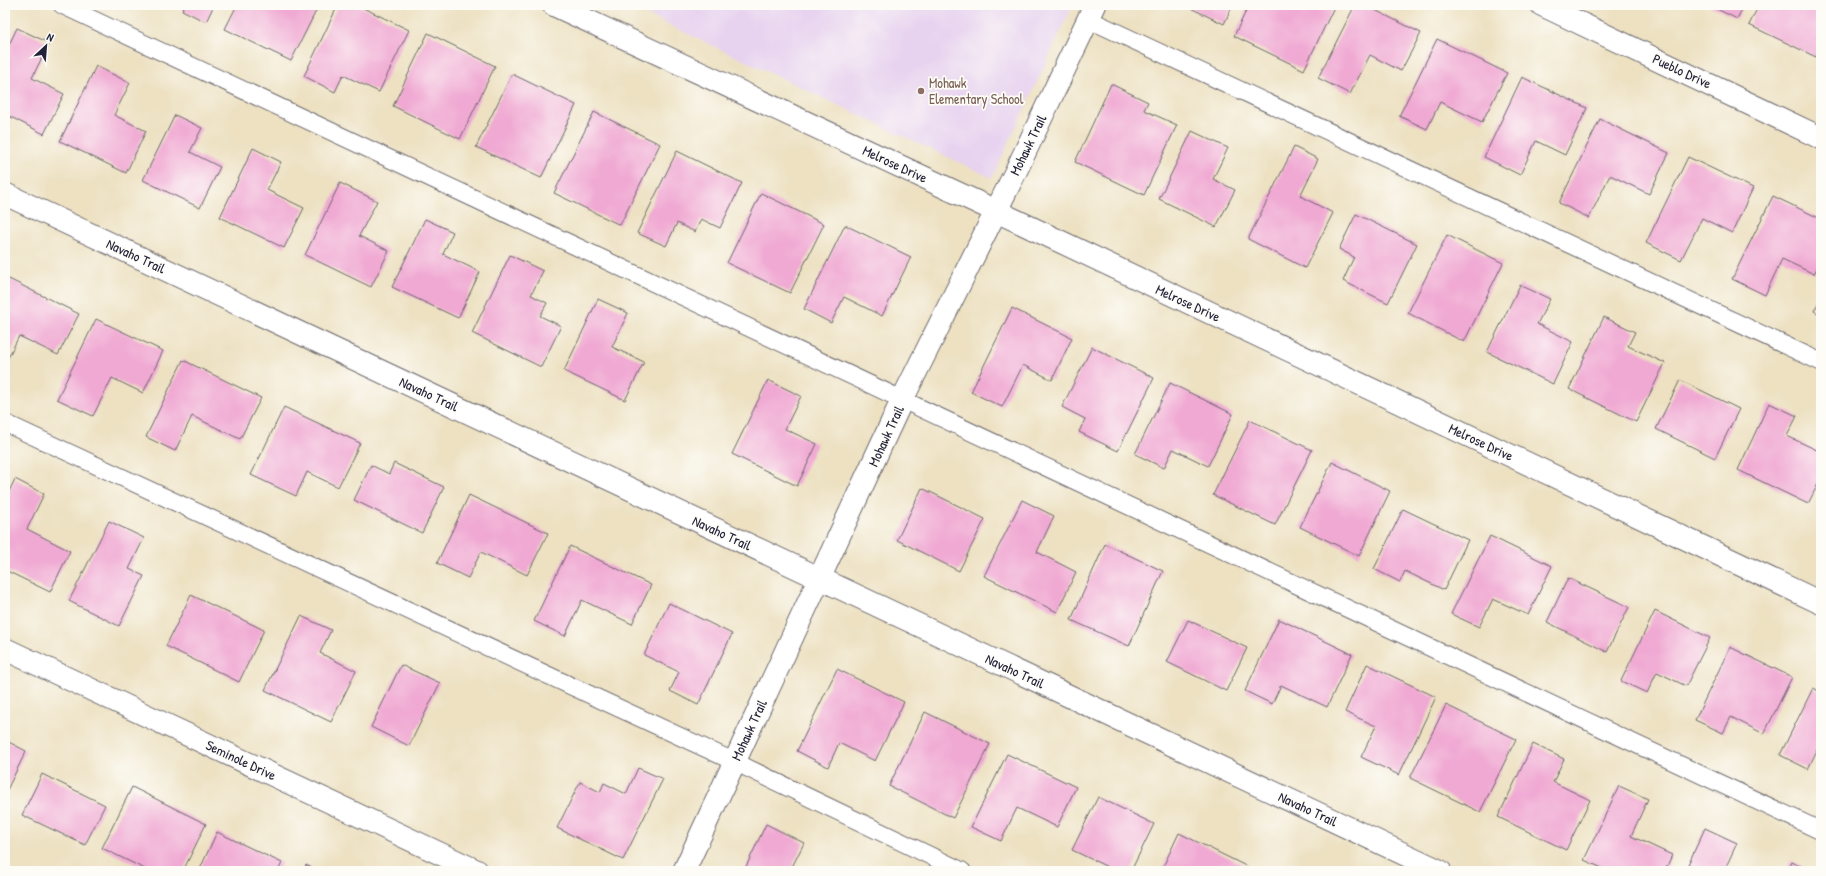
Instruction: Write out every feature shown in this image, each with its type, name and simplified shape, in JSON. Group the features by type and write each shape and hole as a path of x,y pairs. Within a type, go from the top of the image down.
{"street":[{"name":"Pueblo Drive","path":"1542,5 1821,138"},
{"name":"Melrose Drive","path":"568,8 1821,604"},
{"name":"Mohawk Trail","path":"684,871 902,400 996,211 1091,12"},
{"name":"Navaho Trail","path":"5,194 1440,871"},
{"name":"Seminole Drive","path":"5,649 477,871"}],"lane":[{"path":"62,5 1821,831"},
{"path":"1091,12 1821,362"},
{"path":"5,423 734,762 962,871"}],"shaded area":[{"name":"Mohawk Elementary School","path":"627,5 1073,5 992,178"}],"building":[{"path":"185,5 214,5 206,22 182,10"},
{"path":"237,5 319,5 291,61 225,29"},
{"path":"338,5 357,5 409,30 379,92 343,75 335,92 304,76"},
{"path":"1184,5 1233,5 1224,24"},
{"path":"1249,5 1335,5 1304,70 1234,36"},
{"path":"1355,5 1365,5 1421,33 1401,71 1370,55 1350,94 1318,78"},
{"path":"1709,5 1744,5 1737,19"},
{"path":"1759,5 1821,5 1821,46 1816,57 1749,25"},
{"path":"17,28 49,43 32,78 64,94 44,134 5,114 5,53"},
{"path":"428,33 495,66 460,139 393,106"},
{"path":"1437,39 1507,73 1482,122 1440,102 1427,129 1399,116"},
{"path":"96,66 130,83 114,115 146,131 126,173 60,141"},
{"path":"512,74 576,105 541,178 476,147"},
{"path":"1522,77 1587,108 1565,155 1536,141 1520,175 1484,157"},
{"path":"1111,84 1148,102 1144,110 1177,125 1144,195 1075,162"},
{"path":"594,112 660,144 620,225 554,193"},
{"path":"175,115 202,128 190,152 220,167 200,208 143,180"},
{"path":"1600,119 1669,153 1649,194 1610,175 1589,218 1559,203"},
{"path":"1192,131 1228,148 1213,179 1235,190 1216,227 1159,199"},
{"path":"1294,147 1318,159 1300,196 1333,213 1305,268 1248,239"},
{"path":"253,148 281,162 267,190 304,208 284,248 220,217"},
{"path":"677,151 742,183 720,228 701,219 695,232 677,223 666,246 637,233"},
{"path":"1688,157 1753,188 1732,233 1702,218 1681,260 1646,243"},
{"path":"340,183 377,201 359,236 389,251 371,287 305,255"},
{"path":"761,193 824,224 790,293 727,263"},
{"path":"1773,196 1821,219 1821,260 1814,274 1782,259 1765,295 1732,279"},
{"path":"1356,214 1417,244 1388,303 1343,281 1354,257 1339,249"},
{"path":"425,219 453,232 443,254 480,272 458,318 392,287"},
{"path":"845,225 911,257 882,316 844,297 831,323 804,309"},
{"path":"1447,235 1503,263 1464,342 1408,313"},
{"path":"510,255 543,271 531,295 547,303 540,316 561,326 541,367 472,333"},
{"path":"7,278 79,314 58,355 19,336 5,364 5,281"},
{"path":"1520,285 1550,299 1537,324 1573,342 1553,384 1487,352"},
{"path":"1821,298 1821,315 1814,311"},
{"path":"598,299 628,313 612,347 644,362 625,400 564,371"},
{"path":"1012,308 1072,338 1052,380 1023,365 1002,407 971,392"},
{"path":"1604,317 1635,332 1628,346 1665,363 1636,422 1569,389"},
{"path":"96,319 163,351 143,393 112,378 93,416 57,399"},
{"path":"1092,347 1154,378 1118,451 1079,432 1085,419 1062,407"},
{"path":"183,360 261,398 240,439 192,416 175,451 146,437"},
{"path":"768,380 801,396 785,429 817,444 797,486 732,454"},
{"path":"1680,380 1739,409 1715,458 1656,429"},
{"path":"1170,383 1233,414 1208,466 1173,449 1164,468 1135,454"},
{"path":"1769,403 1797,416 1787,436 1821,452 1821,478 1808,504 1738,470"},
{"path":"284,407 360,443 338,487 307,472 296,496 251,475"},
{"path":"1250,420 1312,450 1275,525 1213,495"},
{"path":"1332,462 1390,491 1359,556 1300,527"},
{"path":"394,463 444,487 422,533 354,500 371,465 389,474"},
{"path":"15,479 44,494 27,529 70,551 50,592 5,570 5,500"},
{"path":"922,488 985,519 959,571 897,540"},
{"path":"469,495 548,533 527,575 481,552 468,578 437,563"},
{"path":"1022,500 1054,516 1037,552 1076,572 1057,612 984,576"},
{"path":"1403,509 1468,540 1444,590 1405,571 1400,582 1374,569"},
{"path":"109,521 144,538 129,569 144,576 119,626 69,601"},
{"path":"1490,536 1552,566 1528,615 1493,599 1479,627 1451,614"},
{"path":"1105,544 1163,571 1129,646 1071,620"},
{"path":"570,546 651,585 632,624 582,600 565,636 534,621"},
{"path":"1568,578 1629,607 1607,652 1547,622"},
{"path":"191,595 264,630 239,682 166,646"},
{"path":"669,603 732,634 698,705 670,691 679,672 644,655"},
{"path":"1655,611 1710,638 1686,686 1657,672 1647,693 1621,681"},
{"path":"301,616 331,630 320,653 356,671 331,722 265,690"},
{"path":"1279,619 1352,654 1327,707 1281,685 1272,704 1245,691"},
{"path":"1188,620 1247,648 1226,691 1167,662"},
{"path":"1730,647 1792,677 1764,734 1731,717 1723,733 1695,720"},
{"path":"1367,664 1436,697 1399,775 1361,757 1376,726 1345,712"},
{"path":"401,665 440,683 409,746 371,727"},
{"path":"837,669 904,702 875,761 839,743 828,767 797,751"},
{"path":"1813,688 1821,692 1821,747 1819,746 1808,769 1780,755"},
{"path":"1446,705 1516,739 1480,812 1410,778"},
{"path":"925,712 990,744 953,818 889,786"},
{"path":"5,740 26,751 5,794"},
{"path":"1533,744 1564,759 1553,782 1590,800 1566,850 1498,817"},
{"path":"1007,754 1076,787 1057,827 1017,808 1001,841 971,827"},
{"path":"638,768 663,779 623,860 557,828 580,782 600,792 604,783 626,794"},
{"path":"42,774 105,805 85,845 22,815"},
{"path":"1619,786 1648,799 1631,836 1672,855 1665,871 1609,871 1584,860"},
{"path":"132,787 206,824 183,871 149,871 102,848"},
{"path":"1098,797 1154,824 1131,871 1116,871 1072,850"},
{"path":"766,824 804,843 790,871 744,871"},
{"path":"1705,828 1737,843 1724,871 1685,871"},
{"path":"217,832 282,863 278,871 199,871"},
{"path":"1179,833 1254,870 1161,871"},
{"path":"1791,861 1811,871 1786,871"},
{"path":"306,865 318,871 303,871"}],"place":[{"name":"Mohawk Elementary School","path":"921,91"}]}
